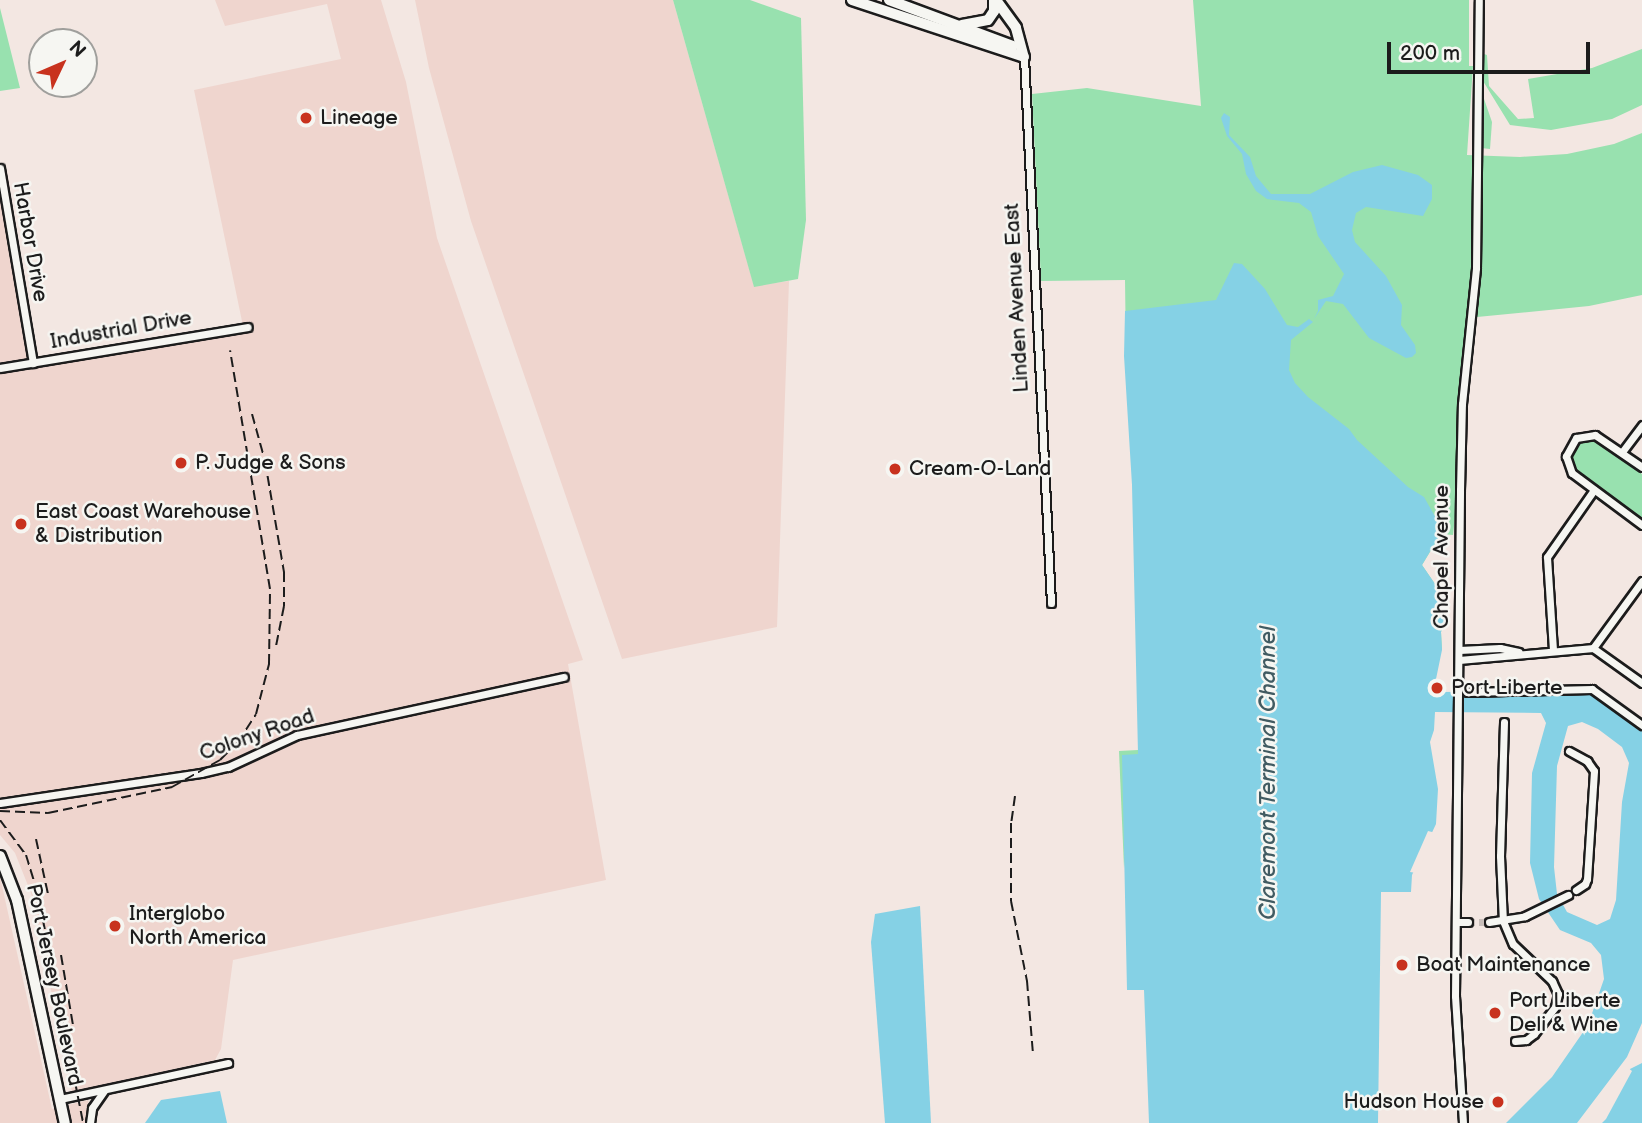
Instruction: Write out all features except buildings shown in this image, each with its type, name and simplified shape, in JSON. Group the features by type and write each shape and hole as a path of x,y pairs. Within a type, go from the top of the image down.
{"street":[{"path":"852,0 1023,53"},
{"path":"889,0 959,25 1023,53"},
{"path":"959,25 988,20 994,12 995,0"},
{"name":"Linden Avenue East","path":"995,0 1016,28 1023,53 1051,603"},
{"name":"Chapel Avenue","path":"1471,1123 1462,1119 1455,1008 1459,714 1463,691 1459,660 1461,434 1476,268 1479,0"},
{"name":"Harbor Drive","path":"0,167 33,363"},
{"name":"Industrial Drive","path":"0,368 248,327"},
{"path":"1622,452 1642,425"},
{"path":"1642,467 1594,435 1581,435 1570,444 1566,456 1569,468 1642,525"},
{"path":"1553,650 1547,557 1594,490"},
{"path":"1593,648 1642,581"},
{"path":"1459,650 1500,648 1527,653"},
{"path":"1459,660 1593,648 1642,684"},
{"name":"Colony Road","path":"0,803 201,774 228,767 297,735 564,677"},
{"path":"1463,691 1592,689 1642,725"},
{"path":"1504,722 1500,852 1503,921 1513,944 1552,981 1558,994 1555,1007 1534,1034 1526,1040 1515,1041"},
{"path":"1569,751 1587,761 1594,771 1587,878 1586,884 1576,890"},
{"name":"Port Jersey Boulevard","path":"0,856 17,900 65,1123"},
{"path":"1489,922 1503,921 1544,908 1566,896"},
{"path":"1457,922 1468,922"},
{"path":"60,1099 228,1063"},
{"path":"90,1123 92,1108 104,1090"}],"shaded area":[{"path":"215,0 381,0 406,82 437,238 583,660 568,664 606,880 233,960 221,1049 215,1060 72,1092 31,893 15,853 0,835 0,165 36,362 243,326 194,90 341,59 327,4 225,26"},
{"path":"415,0 673,0 754,286 789,281 777,627 622,659 471,221 429,68"},
{"path":"0,877 52,1109 88,1100 93,1123 0,1123"}],"green space":[{"path":"673,0 750,0 801,18 806,220 798,279 754,287"},
{"path":"1193,0 1469,0 1469,66 1473,66 1467,155 1520,157 1567,154 1614,144 1642,133 1642,295 1589,306 1477,317 1453,535 1441,534 1422,565 1446,600 1447,613 1441,632 1442,650 1126,356 1125,280 1041,281 1032,94 1087,88 1201,106"},
{"path":"0,8 20,88 0,91"},
{"path":"1642,49 1642,105 1612,119 1551,130 1510,125 1483,81 1484,54 1487,55 1489,86 1518,119 1534,118 1528,79 1592,68"},
{"path":"1483,96 1492,122 1490,149 1481,148"},
{"path":"1585,439 1597,439 1642,474 1642,519 1576,471 1569,459 1571,450"},
{"path":"1138,750 1138,754 1124,868 1119,751"}],"water":[{"path":"1224,113 1230,117 1229,135 1250,157 1256,176 1271,194 1310,194 1353,172 1382,165 1418,175 1432,185 1432,199 1423,216 1366,207 1356,213 1352,230 1355,242 1386,276 1402,305 1401,325 1415,345 1416,353 1412,357 1406,358 1369,338 1343,304 1326,301 1314,319 1318,311 1318,300 1333,296 1344,274 1318,236 1311,212 1299,203 1267,199 1256,191 1246,174 1242,154 1227,136 1221,118"},
{"name":"Claremont Terminal Channel","path":"1234,263 1242,264 1265,289 1287,325 1298,327 1309,319 1313,322 1291,340 1289,370 1295,383 1308,397 1349,429 1357,440 1408,487 1424,497 1441,527 1441,533 1422,565 1446,600 1447,613 1441,632 1442,650 1436,679 1438,692 1590,691 1642,729 1642,1023 1627,1057 1577,1123 1506,1123 1552,1077 1588,1025 1604,979 1601,955 1591,943 1560,930 1539,899 1530,863 1532,773 1546,723 1541,713 1435,712 1430,742 1438,789 1436,824 1412,875 1411,892 1381,892 1378,1123 1149,1123 1144,990 1127,990 1122,755 1138,754 1132,485 1124,356 1125,311 1216,300","holes":["1582,722 1598,729 1622,747 1629,763 1622,802 1616,900 1610,919 1597,925 1567,912 1557,894 1554,867 1557,766 1568,726"]},
{"path":"920,906 931,1123 885,1123 871,942 875,914"},
{"path":"1642,1063 1642,1123 1597,1123 1630,1069"},
{"path":"220,1091 227,1123 145,1123 161,1100"}],"pier":[{"path":"1428,831 1436,833 1434,838 1416,873 1410,872"},
{"path":"1627,1067 1632,1071 1606,1119 1602,1123 1593,1123"}],"tunnel":[{"path":"1468,922 1489,922"}],"railway":[{"path":"0,811 48,813 172,787 220,760 238,742 256,714 269,664 270,589 230,350"},
{"path":"252,414 265,461 284,572 284,606 276,646"},
{"path":"1015,796 1011,823 1011,901 1027,981 1033,1054"},
{"path":"0,820 26,855 37,890 83,1123"},
{"path":"36,839 48,894"},
{"path":"61,955 74,1031"}],"place":[{"name":"Lineage","path":"306,118"},
{"name":"P. Judge & Sons","path":"181,463"},
{"name":"Cream-O-Land","path":"895,469"},
{"name":"East Coast Warehouse & Distribution","path":"21,524"},
{"name":"Port Liberte","path":"1437,688"},
{"name":"Interglobo North America","path":"115,926"},
{"name":"Boat Maintenance","path":"1402,965"},
{"name":"Port Liberte Deli & Wine","path":"1495,1013"},
{"name":"Hudson House","path":"1498,1102"}]}
